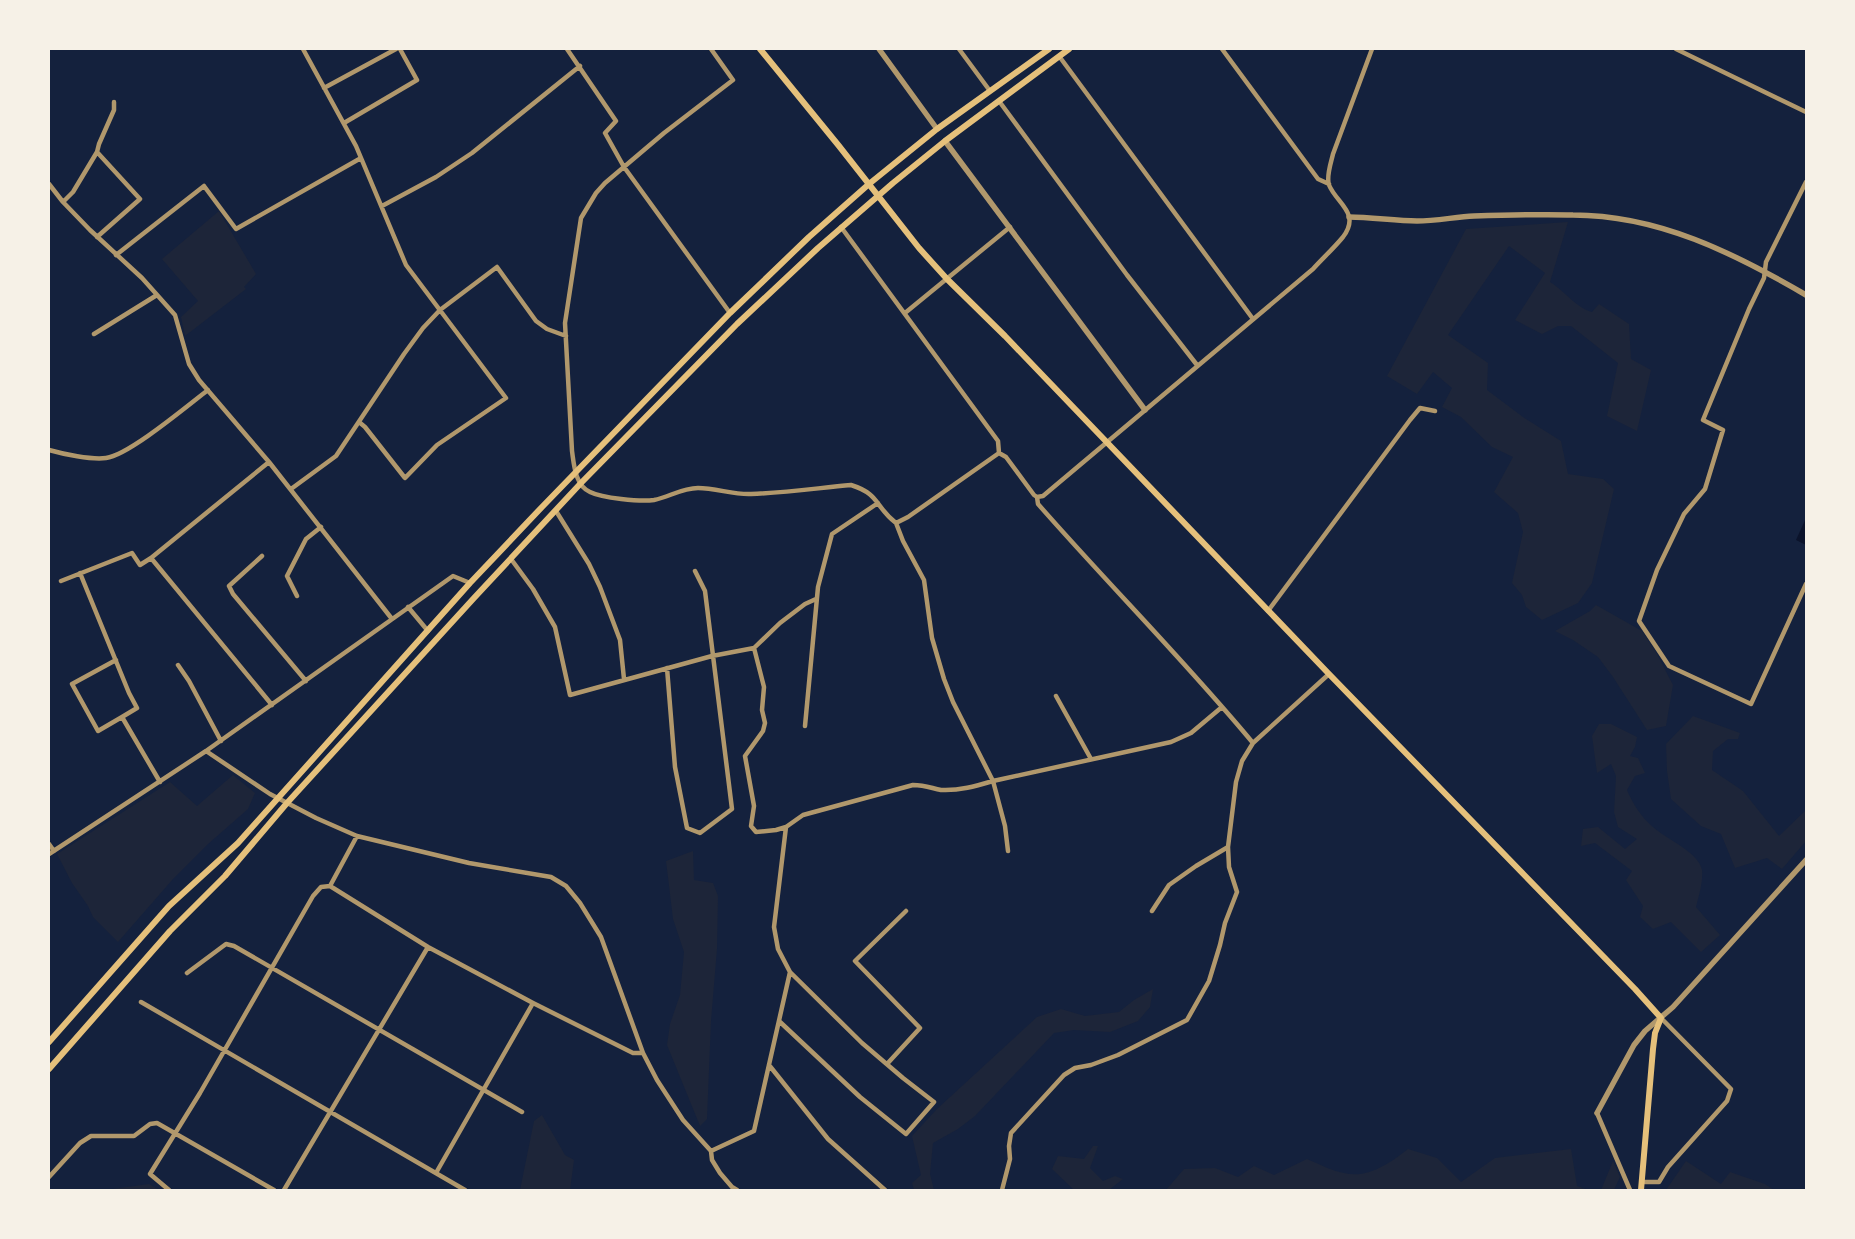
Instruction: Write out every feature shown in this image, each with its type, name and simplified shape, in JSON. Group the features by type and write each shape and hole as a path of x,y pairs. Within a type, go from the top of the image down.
{"main road":[{"path":"760,49 919,248 947,279 1005,336 1661,1018 1655,1032 1653,1049 1641,1190"},
{"path":"49,1042 170,906 238,843 470,584 730,313 809,237 869,184 937,129 1049,49"},
{"path":"49,1069 170,931 225,876 287,803 581,483 737,324 878,195 945,141 1069,49"}],"street":[{"path":"302,49 344,123 361,158 406,265 506,398 437,445 405,478 359,422"},
{"path":"324,88 396,49"},
{"path":"344,123 417,80 400,49"},
{"path":"567,49 616,120 605,133 624,167 730,313"},
{"path":"711,49 733,80 624,167 596,193 582,218 565,323 572,451 576,472 581,483 590,493 632,500 654,500 696,488 749,495 851,485 864,489 871,494 896,523 903,541 924,580 932,638 944,679 953,702 993,780 1005,826 1008,851"},
{"path":"879,49 937,129"},
{"path":"959,49 990,91"},
{"path":"1037,497 1042,496 1313,268 1337,243 1347,229 1349,217 1347,208 1329,184 1318,178 1222,49"},
{"path":"1329,184 1333,154 1372,49"},
{"path":"1676,49 1806,112"},
{"path":"1059,56 1253,319"},
{"path":"382,206 436,177 472,153 580,66"},
{"path":"999,101 1127,275 1197,365"},
{"path":"63,202 73,192 97,152 98,144 114,110 114,102"},
{"path":"945,141 1145,410"},
{"path":"97,152 140,199 97,237"},
{"path":"116,255 204,186 236,229 361,158"},
{"path":"1806,182 1766,262 1764,278 1749,309 1703,420 1723,430 1706,489 1684,514 1657,570 1639,620 1669,666 1751,704 1806,584"},
{"path":"49,184 63,202 97,237 142,278 175,315 189,364 208,390 270,462 392,619"},
{"path":"1349,217 1418,221 1475,216 1574,214 1645,223 1690,236 1764,270 1806,295"},
{"path":"842,227 998,441 999,453"},
{"path":"905,313 1010,227"},
{"path":"291,489 336,456 413,340 440,310 497,267 536,321 547,329 566,336"},
{"path":"94,334 157,295"},
{"path":"49,450 76,456 106,458 126,449 208,390"},
{"path":"1268,611 1420,408 1435,411"},
{"path":"999,453 1006,457 1037,497 1038,504 1222,707 1252,744"},
{"path":"896,523 908,517 999,453"},
{"path":"61,581 132,553 140,565 270,462"},
{"path":"805,726 816,599 821,572 832,534 878,503"},
{"path":"556,511 589,564 600,588 620,640 624,679"},
{"path":"298,596 287,576 306,539 321,527"},
{"path":"262,556 229,586 233,594 306,681"},
{"path":"151,558 272,705"},
{"path":"511,559 533,588 555,627 570,695 712,656 754,648 780,623 805,604 816,599"},
{"path":"667,668 676,767 687,828 700,833 732,809 705,591 695,571"},
{"path":"80,573 137,708 98,731 72,684 116,660"},
{"path":"49,854 206,751 453,576 470,584"},
{"path":"408,607 428,631"},
{"path":"754,648 764,687 762,710 765,723 763,731 745,756 754,806 751,826 756,832 776,830 786,827 803,815 913,786 926,785 940,790 966,789 993,780 1164,744 1185,737 1222,707"},
{"path":"178,665 189,681 221,740"},
{"path":"1002,1190 1010,1159 1009,1146 1012,1133 1064,1075 1075,1068 1092,1065 1118,1054 1187,1020 1209,981 1225,923 1237,892 1230,867 1228,847 1236,782 1242,761 1252,744 1329,674"},
{"path":"1056,696 1092,759"},
{"path":"122,718 160,782"},
{"path":"206,751 278,798 316,818 357,836 469,863 505,868 556,879 574,894 601,937 642,1053 683,1120 711,1151 712,1160 720,1173 737,1190"},
{"path":"779,1021 860,1097 906,1134 934,1102 862,1043 790,972 778,949 774,927 786,827"},
{"path":"330,886 357,836"},
{"path":"49,844 54,851"},
{"path":"1152,911 1169,885 1228,847"},
{"path":"1630,1190 1597,1113 1634,1045 1645,1031 1661,1018 1806,860"},
{"path":"169,1190 150,1174 224,1051 313,896 321,887 330,886 428,947 633,1052 642,1053"},
{"path":"887,1064 920,1028 855,961 906,911"},
{"path":"187,973 226,944 234,946 522,1112"},
{"path":"284,1190 428,947"},
{"path":"711,1151 754,1131 790,972"},
{"path":"141,1002 465,1190"},
{"path":"436,1172 533,1002"},
{"path":"1642,1182 1659,1182 1668,1166 1727,1101 1731,1090 1661,1018"},
{"path":"769,1065 828,1139 886,1190"},
{"path":"49,1177 80,1144 91,1136 134,1136 150,1124 157,1123 274,1190"}],"shaded area":[{"path":"219,211 256,274 244,287 246,289 185,336 181,317 198,301 162,259"},
{"path":"1568,222 1550,282 1586,310 1592,312 1599,304 1629,324 1631,359 1651,370 1637,431 1607,416 1618,363 1571,326 1558,326 1542,334 1515,320 1545,273 1509,246 1448,335 1488,363 1487,390 1523,417 1561,441 1568,474 1603,479 1614,489 1592,583 1578,603 1542,620 1526,607 1522,595 1512,583 1523,532 1518,513 1494,492 1513,457 1492,447 1461,417 1442,407 1452,388 1433,372 1417,394 1387,376 1466,229"},
{"path":"1806,518 1806,545 1796,540"},
{"path":"1596,605 1642,631 1657,654 1673,685 1666,726 1647,730 1598,657 1573,640 1555,631 1590,611"},
{"path":"1693,716 1740,733 1738,739 1728,739 1713,751 1712,770 1743,791 1779,836 1806,810 1806,841 1782,869 1767,858 1735,868 1721,834 1701,826 1671,799 1666,744"},
{"path":"1599,724 1611,724 1637,737 1635,747 1630,756 1638,758 1645,773 1635,776 1627,790 1629,795 1649,823 1689,852 1700,863 1702,880 1696,907 1720,935 1701,952 1671,922 1653,929 1640,917 1643,906 1626,880 1632,871 1595,843 1581,846 1583,829 1598,827 1625,849 1637,839 1618,827 1614,812 1616,776 1611,764 1597,773 1592,736"},
{"path":"233,775 255,793 248,809 208,844 173,879 118,942 93,917 57,854 170,782 197,806"},
{"path":"693,851 694,880 713,883 718,896 717,949 711,1021 707,1119 700,1126 667,1045 670,1024 680,995 684,952 673,919 666,861"},
{"path":"1153,989 1150,1007 1138,1021 1110,1032 1074,1030 1054,1033 975,1116 958,1129 933,1143 930,1174 934,1190 914,1190 912,1183 921,1175 912,1136 937,1109 1037,1017 1061,1009 1085,1016 1119,1012 1134,1000"},
{"path":"542,1115 565,1155 574,1160 570,1190 520,1190 534,1121"},
{"path":"1093,1146 1098,1146 1090,1168 1103,1181 1115,1176 1123,1179 1109,1190 1074,1190 1052,1169 1058,1156 1084,1159"},
{"path":"1408,1149 1437,1158 1461,1182 1495,1158 1571,1149 1577,1186 1588,1190 1166,1190 1184,1169 1215,1168 1238,1177 1254,1166 1274,1175 1307,1159 1339,1172 1362,1174 1394,1160"},
{"path":"1613,1161 1620,1177 1614,1190 1601,1190"},
{"path":"1686,1161 1721,1184 1730,1172 1765,1184 1774,1190 1666,1190"},
{"path":"149,1184 159,1190 105,1190"}]}
